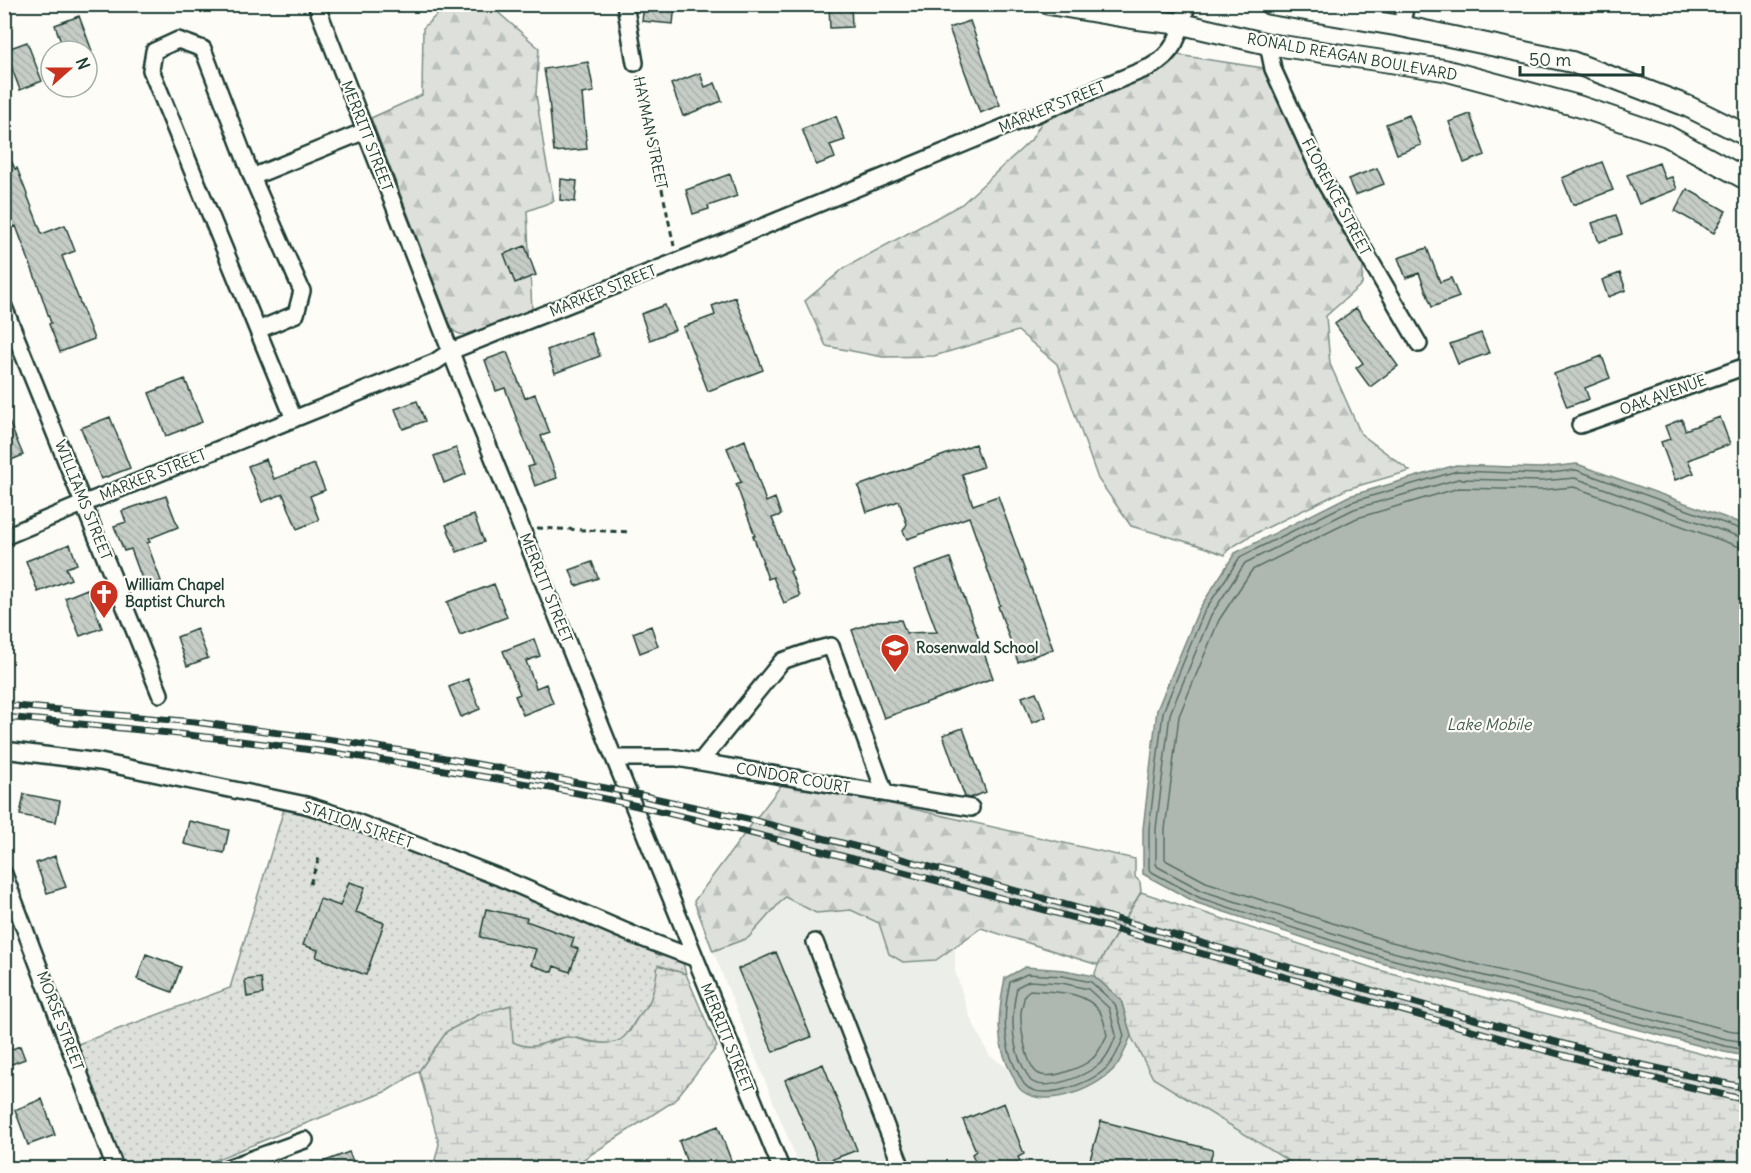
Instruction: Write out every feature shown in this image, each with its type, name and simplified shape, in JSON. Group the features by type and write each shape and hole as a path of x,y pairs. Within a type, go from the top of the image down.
{"main road":[{"name":"RONALD REAGAN BOULEVARD","path":"1049,4 1182,24 1268,44 1444,70 1578,106 1667,136 1746,179"},
{"path":"1270,4 1401,26 1572,62 1687,106 1746,135"}],"street":[{"name":"MERRITT STREET","path":"316,4 451,351 780,1168"},
{"name":"HAYMAN STREET","path":"625,4 635,63"},
{"name":"MARKER STREET","path":"4,537 435,362 451,351 678,261 1150,67 1162,60 1176,43 1187,4"},
{"path":"1401,26 1406,4"},
{"path":"258,330 296,314 302,291 252,177 203,49 178,40 154,51 151,70 294,419"},
{"name":"FLORENCE STREET","path":"1268,44 1273,69 1324,181 1419,344"},
{"path":"252,177 365,131"},
{"name":"WILLIAMS STREET","path":"4,307 85,503 160,694"},
{"name":"OAK AVENUE","path":"1580,425 1746,366"},
{"path":"700,762 782,661 831,646 885,793"},
{"name":"STATION STREET","path":"4,750 100,762 306,805 341,816 501,878 636,936 694,958"},
{"name":"CONDOR COURT","path":"614,758 677,758 971,808"},
{"name":"MORSE STREET","path":"4,874 115,1168"},
{"path":"815,942 902,1168"},
{"path":"227,1168 305,1140"}],"path":[{"name":"HAYMAN STREET","path":"635,63 678,261"},
{"path":"524,533 536,528 630,532"},
{"path":"310,884 320,855"}],"shaded area":[{"path":"785,897 816,913 851,910 879,923 889,954 936,960 955,948 955,971 970,1017 989,1055 1009,1069 1021,1091 1036,1097 1052,1098 1089,1087 1126,1047 1131,1036 1153,1078 1300,1168 800,1168 713,951 748,938"}],"green space":[{"path":"447,5 483,5 493,8 539,48 536,94 554,201 527,211 532,310 491,329 468,335 459,334 452,329 371,118 422,95 423,28"},
{"path":"1178,55 1263,68 1315,184 1363,267 1362,284 1326,316 1330,364 1361,434 1410,471 1347,489 1252,535 1232,547 1225,555 1131,526 1098,479 1057,364 1018,331 934,356 883,357 826,346 805,301 844,268 962,204 1031,140 1043,120 1153,75 1169,66"},
{"path":"785,780 1135,859 1135,877 1140,882 1141,892 1098,965 981,928 936,960 903,962 889,954 879,923 851,910 816,913 785,897 748,938 713,951 694,901"},
{"path":"284,809 338,824 497,886 683,963 686,974 658,965 649,1002 625,1036 617,1041 599,1043 567,1037 534,1046 521,1045 513,1042 511,1005 482,1013 447,1031 419,1071 387,1091 195,1168 125,1168 78,1044 230,988"},
{"path":"1141,892 1379,970 1746,1064 1746,1168 1300,1168 1153,1078 1131,1036 1121,1000 1094,976 1098,965"},
{"path":"658,965 686,974 717,1047 674,1101 570,1168 433,1168 439,1144 419,1071 447,1031 482,1013 511,1005 512,1012 548,1043 568,1036 590,1042 606,1043 630,1031 648,1005"}],"water":[{"name":"Lake Mobile","path":"1577,464 1746,525 1746,1056 1381,963 1197,903 1143,874 1143,829 1157,710 1199,609 1235,553 1349,496 1456,465 1541,468"},
{"path":"1025,967 1064,970 1094,976 1121,1000 1131,1036 1117,1065 1087,1088 1059,1097 1045,1098 1033,1096 1022,1091 1018,1086 1003,1052 999,1016 1005,978"}],"building":[{"path":"644,4 675,4 673,24 642,21"},
{"path":"829,4 851,4 852,27 830,28"},
{"path":"79,16 88,39 60,39 55,25"},
{"path":"970,21 1000,105 980,113 949,28"},
{"path":"27,42 39,73 39,82 20,90 5,50"},
{"path":"588,62 594,92 582,94 587,149 554,152 544,69"},
{"path":"700,73 705,87 715,83 722,101 683,116 671,84"},
{"path":"1470,114 1485,155 1464,163 1449,122"},
{"path":"1409,115 1421,145 1397,154 1386,124"},
{"path":"836,116 845,140 830,145 835,158 816,165 802,129"},
{"path":"4,144 15,169 17,168 42,234 65,225 75,251 62,256 94,339 60,352 16,226 14,227 4,204"},
{"path":"1602,162 1613,190 1573,205 1562,178"},
{"path":"1659,163 1665,179 1672,177 1677,189 1639,204 1627,175"},
{"path":"1377,168 1384,184 1355,195 1348,179"},
{"path":"730,174 737,196 693,214 686,190"},
{"path":"561,179 577,181 575,202 560,200"},
{"path":"1687,189 1726,211 1714,233 1675,211"},
{"path":"1616,215 1622,234 1599,242 1592,223"},
{"path":"525,246 536,275 515,283 504,254"},
{"path":"1427,248 1440,282 1451,278 1459,297 1432,307 1419,273 1406,278 1398,258"},
{"path":"1620,273 1626,290 1608,297 1602,280"},
{"path":"735,297 763,370 708,391 683,327 715,315 712,306"},
{"path":"665,305 675,330 650,340 641,314"},
{"path":"1356,308 1398,366 1370,387 1356,368 1363,363 1335,324"},
{"path":"591,333 600,356 555,373 547,350"},
{"path":"1481,333 1489,353 1458,364 1450,344"},
{"path":"507,352 525,398 535,394 550,433 541,436 557,478 535,486 528,467 534,465 505,388 496,391 485,360"},
{"path":"1602,356 1610,378 1585,388 1589,399 1567,407 1554,374"},
{"path":"185,379 202,422 166,436 149,393"},
{"path":"417,401 425,421 403,429 395,409"},
{"path":"4,410 23,455 4,463"},
{"path":"110,417 130,468 101,479 81,428"},
{"path":"1720,417 1730,444 1688,460 1694,473 1675,480 1661,442 1670,439 1665,426 1682,419 1685,430"},
{"path":"745,440 766,502 775,498 781,515 772,518 800,596 784,603 773,577 768,579 736,484 741,482 727,448"},
{"path":"975,444 983,467 962,474 973,505 998,496 1053,649 1018,662 969,517 907,539 903,531 907,524 899,501 867,512 858,486"},
{"path":"456,448 466,474 444,483 434,456"},
{"path":"266,459 274,479 314,464 325,490 310,496 319,520 297,529 283,494 262,502 248,466"},
{"path":"166,496 178,527 148,539 150,542 147,543 161,581 145,587 131,549 124,551 114,526 126,522 122,511"},
{"path":"474,515 484,542 457,552 446,525"},
{"path":"70,544 77,564 66,568 71,579 38,592 26,561"},
{"path":"950,558 993,678 884,718 852,630 877,621 901,620 906,633 937,632 914,571"},
{"path":"592,562 598,578 576,586 570,570"},
{"path":"494,584 507,617 460,635 447,602"},
{"path":"87,589 102,628 80,636 65,598"},
{"path":"651,626 658,646 640,653 633,633"},
{"path":"197,629 208,658 187,666 177,637"},
{"path":"534,639 540,656 526,661 536,688 546,684 553,703 523,715 515,696 520,694 503,651"},
{"path":"468,679 480,709 461,717 449,687"},
{"path":"1036,692 1046,717 1032,723 1022,697"},
{"path":"963,728 986,792 970,798 965,797 943,735"},
{"path":"24,794 60,801 56,822 20,815"},
{"path":"189,821 229,830 224,853 184,844"},
{"path":"55,856 66,887 47,893 36,863"},
{"path":"349,882 365,887 356,912 384,923 366,975 316,957 318,950 303,945 320,899 340,906"},
{"path":"486,909 527,918 526,921 574,938 571,946 578,949 570,972 554,966 552,972 531,965 536,949 480,937"},
{"path":"776,952 811,1037 773,1052 738,969"},
{"path":"146,954 181,967 172,992 137,979"},
{"path":"261,978 263,994 247,997 245,980"},
{"path":"20,1046 25,1059 4,1067 4,1052"},
{"path":"823,1064 857,1150 820,1164 785,1080"},
{"path":"42,1099 55,1135 28,1145 15,1110"},
{"path":"1004,1103 1024,1154 1018,1157 1023,1168 978,1168 972,1154 976,1151 963,1120"},
{"path":"1101,1121 1213,1150 1208,1168 1108,1168 1089,1163"},
{"path":"718,1126 734,1168 689,1168 679,1141"},
{"path":"349,1152 356,1168 310,1168 310,1167"}],"railway":[{"path":"4,705 195,722 333,740 434,756 627,792 752,820 877,852 1527,1034 1638,1064 1746,1088"},
{"path":"4,717 183,734 302,749 420,766 614,801 969,889 1525,1045 1634,1074 1746,1100"}],"place":[{"name":"William Chapel Baptist Church","path":"104,620"},
{"name":"Rosenwald School","path":"895,674"}]}
